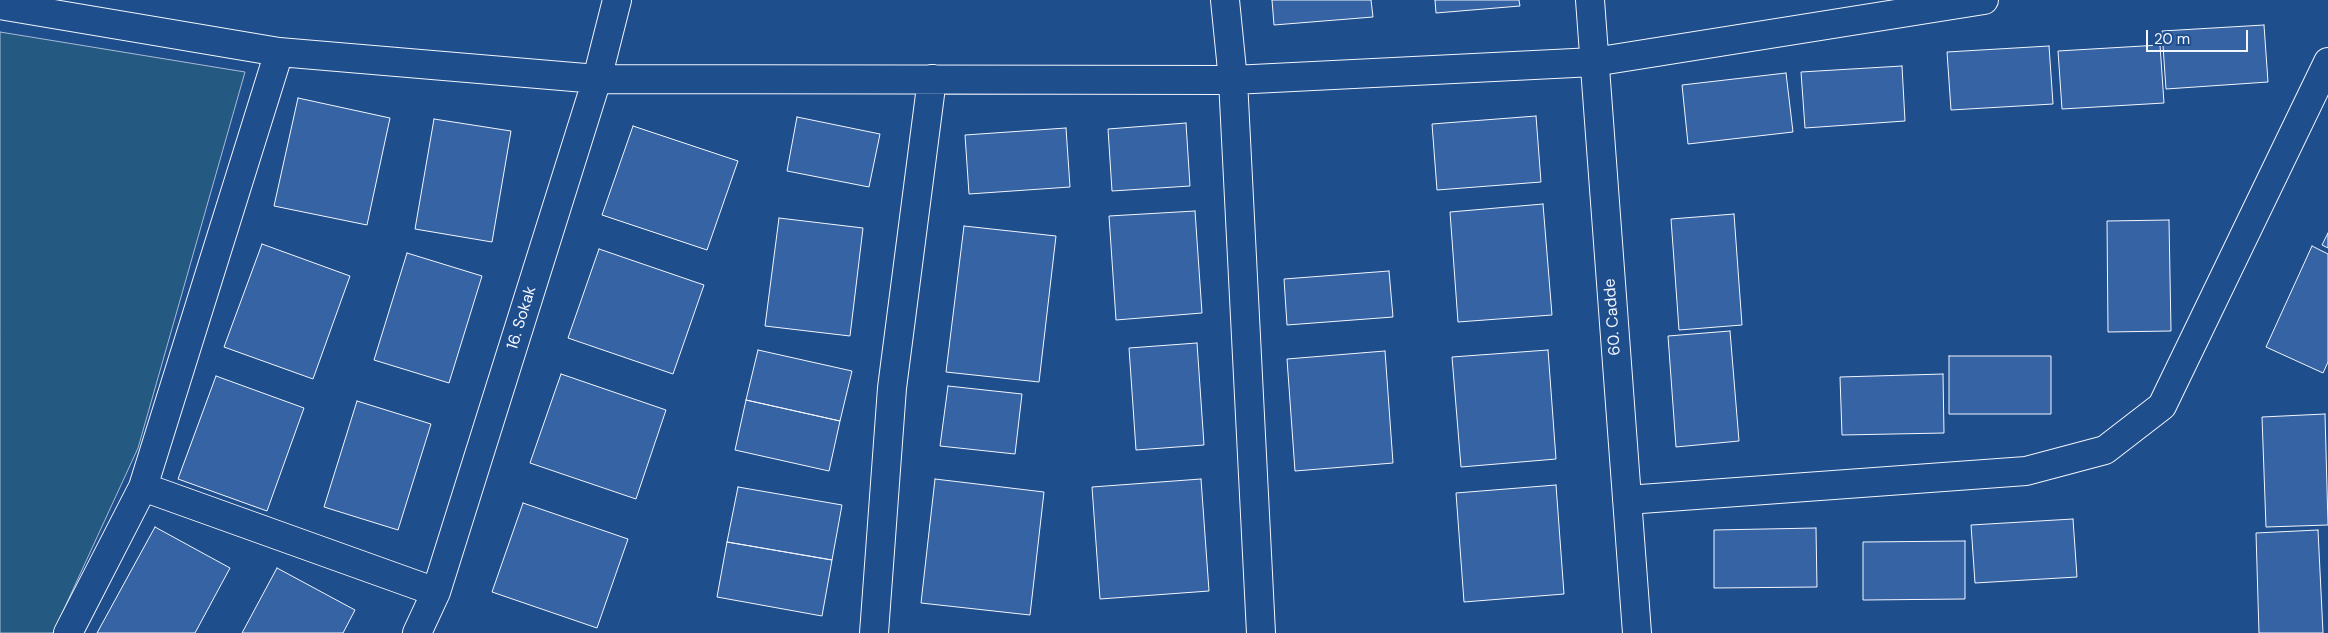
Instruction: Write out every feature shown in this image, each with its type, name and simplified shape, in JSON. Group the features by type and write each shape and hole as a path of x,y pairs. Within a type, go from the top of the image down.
{"street":[{"name":"16. Sokak","path":"417,633 436,592 597,79 617,0"},
{"path":"1225,0 1233,80 1260,633"},
{"name":"60. Cadde","path":"1590,0 1638,633"},
{"path":"0,5 28,5 280,52 597,79 1233,80 1594,62 1984,0"},
{"path":"68,633 143,487 280,52"},
{"path":"1627,500 2026,471 2105,450 2162,406 2328,62"},
{"path":"874,633 892,388 932,80"},
{"path":"143,487 436,592"}],"shaded area":[{"path":"0,32 245,72 138,448 53,633 0,633"}],"building":[{"path":"1272,0 1371,0 1373,17 1274,25"},
{"path":"1435,0 1519,0 1520,6 1436,13"},
{"path":"2264,25 2268,82 2166,89 2162,31"},
{"path":"2160,45 2164,103 2062,109 2058,51"},
{"path":"2049,46 2053,104 1951,110 1947,52"},
{"path":"1902,66 1905,121 1805,128 1801,72"},
{"path":"1786,73 1793,132 1688,144 1682,85"},
{"path":"298,98 390,118 367,225 274,206"},
{"path":"1536,116 1541,182 1437,190 1432,124"},
{"path":"797,117 880,134 869,187 787,171"},
{"path":"434,119 511,131 492,242 415,229"},
{"path":"1186,123 1190,186 1112,191 1108,129"},
{"path":"633,126 738,161 707,250 602,215"},
{"path":"1066,128 1070,187 969,194 965,135"},
{"path":"1543,204 1552,315 1458,322 1450,212"},
{"path":"1195,211 1202,313 1116,320 1109,216"},
{"path":"1734,214 1742,325 1679,330 1671,219"},
{"path":"779,218 863,228 850,336 765,326"},
{"path":"2169,220 2171,331 2108,332 2107,221"},
{"path":"964,226 1056,236 1039,382 946,372"},
{"path":"2328,233 2328,248 2322,245"},
{"path":"262,244 350,276 313,379 224,347"},
{"path":"2312,246 2328,254 2328,362 2323,373 2266,347"},
{"path":"599,249 704,285 673,374 568,338"},
{"path":"407,253 482,276 449,383 374,360"},
{"path":"1389,271 1393,317 1287,325 1284,279"},
{"path":"1730,331 1739,441 1676,447 1668,336"},
{"path":"1197,343 1204,445 1136,450 1129,348"},
{"path":"758,350 852,371 840,421 746,400"},
{"path":"1548,350 1556,459 1461,467 1452,357"},
{"path":"1385,351 1393,463 1295,471 1287,359"},
{"path":"1949,356 2051,356 2051,414 1949,414"},
{"path":"561,374 666,410 636,499 530,463"},
{"path":"1943,374 1944,433 1842,435 1840,377"},
{"path":"216,376 304,408 267,511 178,479"},
{"path":"948,386 1022,394 1015,454 940,446"},
{"path":"746,400 840,421 829,471 735,450"},
{"path":"357,401 431,424 398,530 324,507"},
{"path":"2325,414 2328,525 2266,527 2262,417"},
{"path":"935,479 1044,492 1030,615 921,603"},
{"path":"1201,479 1209,591 1100,599 1092,487"},
{"path":"1556,485 1564,594 1464,602 1456,493"},
{"path":"738,487 842,505 832,560 727,542"},
{"path":"523,503 628,539 597,628 492,592"},
{"path":"2073,519 2077,577 1975,583 1971,525"},
{"path":"155,527 230,568 195,633 97,633"},
{"path":"1816,528 1817,587 1714,588 1714,530"},
{"path":"2318,530 2323,633 2259,633 2256,533"},
{"path":"1965,541 1965,599 1863,600 1863,542"},
{"path":"727,542 832,560 822,616 717,597"},
{"path":"277,568 355,610 343,633 242,633"}]}
